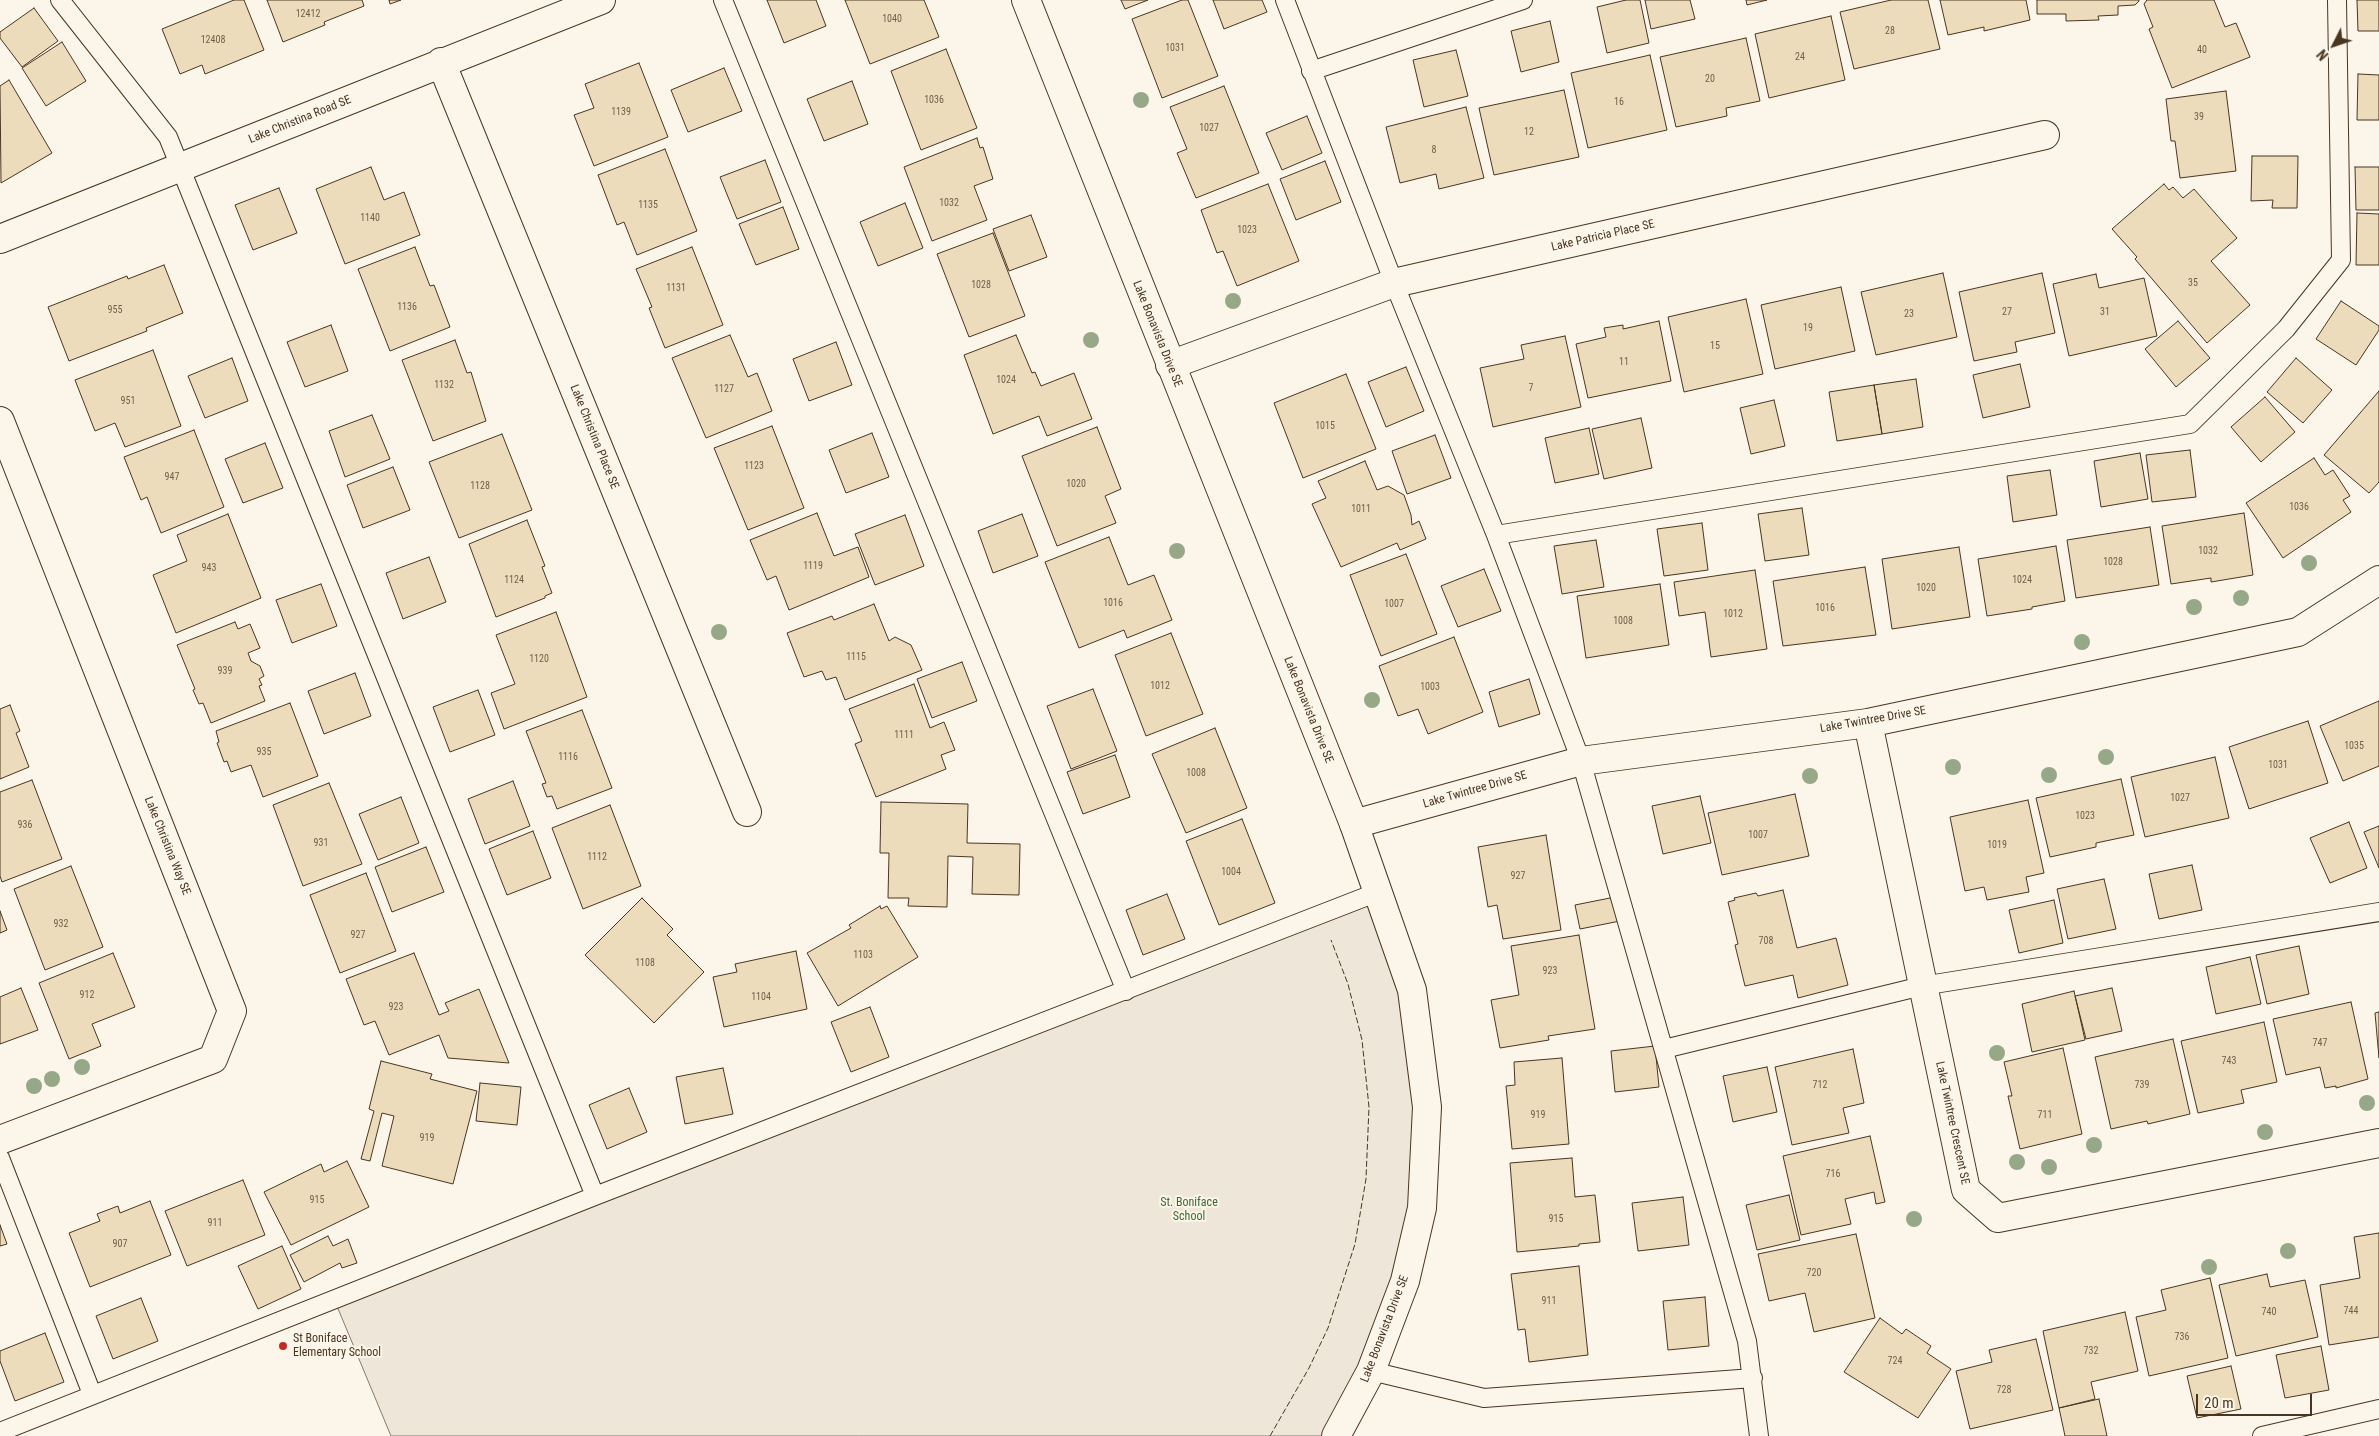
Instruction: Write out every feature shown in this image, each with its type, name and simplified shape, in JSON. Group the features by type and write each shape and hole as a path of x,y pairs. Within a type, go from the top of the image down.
{"street":[{"name":"Lake Christina Road SE","path":"0,239 180,169 441,62 601,0"},
{"name":"Lake Bonavista Drive SE","path":"1026,0 1354,824 1412,990 1428,1107 1422,1208 1405,1281 1371,1370 1336,1436"},
{"name":"Lake Christina Place SE","path":"441,62 747,812"},
{"name":"Lake Patricia Place SE","path":"1170,365 1394,283 2045,135"},
{"name":"Lake Christina Way SE","path":"0,421 232,1011 213,1060 0,1140"},
{"name":"Lake Twintree Drive SE","path":"1354,824 1581,761 1868,723 2298,632 2379,580"},
{"name":"Lake Twintree Crescent SE","path":"1868,723 1966,1190 1998,1218 2379,1143"}],"lane":[{"path":"60,0 168,137 596,1196"},
{"path":"723,0 1126,991"},
{"path":"1285,0 1394,283 1496,535 1581,761 1747,1341 1759,1436"},
{"path":"1311,71 1523,0"},
{"path":"1496,535 2190,424 2286,329 2341,260 2337,0"},
{"path":"0,1432 596,1196 1378,892"},
{"path":"1664,1049 1922,986 2379,912"},
{"path":"0,1158 92,1394"},
{"path":"1371,1370 1484,1398 1753,1378"},
{"path":"2262,1436 2379,1409"}],"green space":[{"name":"St. Boniface School","path":"1378,892 1412,990 1422,1208 1336,1436 391,1436 334,1299"}],"building":[{"path":"234,0 244,0 264,50 205,74 202,65 180,74 162,29"},
{"path":"267,0 362,0 364,6 324,22 325,25 283,42"},
{"path":"389,0 401,0 390,4"},
{"path":"767,0 816,0 826,26 784,43"},
{"path":"845,0 924,0 939,37 870,64"},
{"path":"1121,0 1148,0 1125,9"},
{"path":"1182,0 1188,0 1218,76 1162,98 1132,19"},
{"path":"1213,0 1262,0 1267,12 1224,29"},
{"path":"1626,0 1640,0 1649,43 1607,53 1597,7"},
{"path":"1645,0 1690,0 1695,19 1651,29"},
{"path":"1746,0 1767,0 1747,5"},
{"path":"1891,0 1928,0 1940,49 1854,69 1840,12"},
{"path":"1940,0 2026,0 2030,20 1984,31 1984,27 1948,35"},
{"path":"2037,0 2139,1 2135,5 2118,6 2118,15 2098,16 2099,20 2066,21 2066,14 2037,14"},
{"path":"2147,0 2214,0 2225,27 2236,23 2250,57 2172,88 2149,29 2153,27 2144,4"},
{"path":"2357,0 2379,0 2379,31 2358,31"},
{"path":"34,8 58,41 22,67 0,38 0,32"},
{"path":"1831,16 1845,80 1769,98 1755,34"},
{"path":"1550,21 1559,62 1521,72 1511,31"},
{"path":"1746,38 1760,101 1726,108 1727,116 1676,127 1660,57"},
{"path":"62,42 86,81 46,106 22,68"},
{"path":"946,49 977,128 921,150 891,71"},
{"path":"1456,50 1468,96 1424,107 1413,60"},
{"path":"1650,55 1667,130 1588,148 1571,73"},
{"path":"639,63 668,137 594,166 574,115 594,108 585,84"},
{"path":"724,68 742,111 688,132 671,90"},
{"path":"2358,74 2379,75 2379,120 2357,120"},
{"path":"9,80 52,153 1,183 0,86"},
{"path":"852,81 868,124 824,141 807,99"},
{"path":"1224,86 1259,173 1196,198 1177,153 1187,149 1170,107"},
{"path":"1564,90 1579,157 1494,175 1479,108"},
{"path":"2226,91 2236,171 2180,178 2175,141 2171,141 2166,99"},
{"path":"1466,107 1484,178 1439,189 1436,174 1400,183 1386,127"},
{"path":"1307,116 1322,153 1282,170 1266,133"},
{"path":"977,138 980,148 983,147 993,179 974,186 987,220 932,241 904,167"},
{"path":"665,149 697,231 637,255 624,222 617,225 598,175"},
{"path":"2252,156 2298,156 2297,208 2272,208 2273,200 2251,201"},
{"path":"765,160 781,202 737,219 720,177"},
{"path":"1325,161 1341,202 1296,220 1280,179"},
{"path":"371,167 384,200 404,192 420,235 345,264 316,189"},
{"path":"2355,167 2379,167 2379,210 2356,210"},
{"path":"1268,184 1299,261 1237,286 1223,251 1217,253 1201,210"},
{"path":"2164,184 2169,190 2173,187 2183,198 2194,189 2237,238 2211,261 2250,305 2207,343 2135,259 2137,257 2112,229"},
{"path":"279,188 297,233 253,250 235,205"},
{"path":"905,203 923,248 878,266 860,222"},
{"path":"783,207 799,249 756,265 739,224"},
{"path":"2357,213 2379,214 2379,265 2356,265"},
{"path":"1031,215 1047,257 1009,271 993,229"},
{"path":"993,233 1025,316 969,337 937,254"},
{"path":"415,247 430,286 434,285 450,327 390,351 358,269"},
{"path":"692,247 723,325 665,348 649,308 652,307 636,269"},
{"path":"164,265 183,313 146,328 147,331 69,361 48,307 127,276 128,279"},
{"path":"1943,273 1957,337 1876,355 1861,292"},
{"path":"2042,273 2055,333 2015,342 2017,352 1974,361 1959,292"},
{"path":"2096,274 2099,288 2144,278 2157,336 2069,356 2053,284"},
{"path":"1841,287 1855,351 1775,369 1761,305"},
{"path":"1746,299 1763,374 1684,392 1668,317"},
{"path":"2341,301 2379,326 2379,330 2356,365 2316,339"},
{"path":"1659,321 1671,381 1588,398 1576,344 1606,337 1604,328 1623,325 1623,329"},
{"path":"2178,321 2210,358 2176,387 2145,349"},
{"path":"331,325 348,371 305,387 287,342"},
{"path":"730,335 748,377 757,373 772,411 706,438 672,358"},
{"path":"1016,335 1032,373 1035,372 1041,386 1074,373 1092,419 1047,436 1039,416 993,434 964,355"},
{"path":"1565,336 1581,407 1493,427 1480,368 1524,359 1521,345"},
{"path":"455,340 467,373 471,372 486,421 433,441 402,360"},
{"path":"836,342 852,385 809,401 793,359"},
{"path":"153,350 181,426 125,447 115,423 95,431 75,380"},
{"path":"232,358 248,401 205,418 188,376"},
{"path":"2296,358 2332,390 2303,423 2267,392"},
{"path":"2020,364 2030,407 1983,418 1973,375"},
{"path":"1406,367 1424,411 1386,427 1368,382"},
{"path":"1346,374 1376,449 1303,478 1274,403"},
{"path":"1916,379 1923,427 1882,434 1874,385"},
{"path":"1874,385 1882,434 1837,441 1829,392"},
{"path":"2379,391 2379,482 2369,493 2324,455"},
{"path":"2265,397 2295,432 2261,462 2231,427"},
{"path":"1774,400 1785,446 1751,454 1740,408"},
{"path":"372,415 390,459 345,477 329,431"},
{"path":"1641,418 1652,468 1604,479 1592,429"},
{"path":"772,426 804,508 748,530 714,448"},
{"path":"1097,427 1121,489 1105,496 1116,523 1057,546 1022,456"},
{"path":"1589,428 1599,474 1555,483 1545,438"},
{"path":"194,430 224,507 161,533 147,497 141,500 124,457"},
{"path":"872,433 889,477 846,493 829,450"},
{"path":"502,434 532,510 459,538 429,462"},
{"path":"1435,435 1451,478 1407,494 1392,451"},
{"path":"265,443 283,488 243,503 225,459"},
{"path":"2190,450 2196,497 2152,502 2146,455"},
{"path":"2140,453 2148,499 2101,507 2094,461"},
{"path":"2314,458 2325,475 2333,470 2350,496 2343,500 2351,512 2283,558 2246,503"},
{"path":"1365,461 1377,490 1388,486 1404,495 1411,515 1412,525 1419,521 1426,539 1400,550 1397,543 1341,567 1312,504 1326,498 1318,481"},
{"path":"393,467 410,510 363,528 347,485"},
{"path":"2050,470 2057,515 2013,522 2007,476"},
{"path":"1802,508 1809,555 1765,561 1758,514"},
{"path":"817,513 834,556 858,547 869,577 789,610 776,576 767,580 750,540"},
{"path":"2244,513 2253,575 2211,582 2211,578 2171,584 2162,526"},
{"path":"228,514 261,598 176,633 153,575 187,561 177,535"},
{"path":"1022,514 1038,556 993,573 978,531"},
{"path":"905,515 924,566 875,585 855,534"},
{"path":"527,520 545,566 542,567 552,593 545,596 545,598 496,617 469,544"},
{"path":"1702,523 1708,570 1664,576 1657,529"},
{"path":"2150,527 2159,585 2076,598 2067,540"},
{"path":"1109,537 1128,585 1154,575 1172,620 1127,638 1124,630 1079,648 1045,562"},
{"path":"1596,540 1604,587 1562,594 1554,546"},
{"path":"2056,546 2065,601 2032,607 2032,609 1987,616 1978,559"},
{"path":"1959,547 1970,617 1892,629 1882,559"},
{"path":"1406,554 1437,634 1381,656 1350,575"},
{"path":"429,557 446,602 403,619 386,573"},
{"path":"1865,567 1876,635 1783,646 1773,581"},
{"path":"1484,569 1501,611 1458,627 1441,586"},
{"path":"1755,570 1767,649 1711,657 1705,612 1679,616 1674,582"},
{"path":"321,584 337,626 292,643 276,600"},
{"path":"1660,584 1669,645 1586,658 1577,596"},
{"path":"874,604 889,641 895,637 911,645 922,670 845,700 836,677 826,680 822,671 804,677 787,633 832,616 834,620"},
{"path":"556,612 587,697 504,729 491,693 515,684 496,635"},
{"path":"235,622 238,629 250,624 260,648 248,653 251,661 260,666 264,676 259,679 262,685 259,686 265,701 211,723 203,703 199,704 177,645"},
{"path":"1171,633 1203,714 1146,736 1115,655"},
{"path":"1454,637 1483,712 1428,734 1418,709 1398,716 1379,666"},
{"path":"962,662 977,701 932,718 917,679"},
{"path":"355,673 371,716 324,734 308,691"},
{"path":"1529,679 1540,714 1499,727 1489,692"},
{"path":"914,684 930,728 944,722 955,750 941,755 946,769 876,797 855,744 862,741 849,709"},
{"path":"1093,689 1117,751 1071,769 1047,706"},
{"path":"478,690 495,735 450,752 433,707"},
{"path":"2379,701 2379,766 2343,781 2320,726"},
{"path":"290,703 318,776 263,797 251,765 231,772 227,761 224,762 217,743 219,742 216,731"},
{"path":"10,705 20,731 16,733 29,767 0,779 0,709"},
{"path":"582,710 612,788 557,809 552,796 547,797 542,784 546,783 526,731"},
{"path":"2308,721 2328,783 2249,809 2229,747"},
{"path":"1215,728 1247,808 1186,833 1152,754"},
{"path":"1115,755 1130,797 1083,814 1067,772"},
{"path":"2215,757 2229,818 2145,837 2131,777"},
{"path":"2121,779 2134,835 2096,843 2096,847 2050,857 2036,798"},
{"path":"32,780 62,859 2,882 0,876 0,792"},
{"path":"513,781 530,826 485,844 468,799"},
{"path":"329,783 362,864 303,886 273,805"},
{"path":"1795,794 1809,856 1722,875 1708,813"},
{"path":"1700,796 1711,843 1663,854 1652,806"},
{"path":"401,797 419,843 378,860 359,814"},
{"path":"2028,800 2044,873 2026,877 2029,892 1987,900 1984,887 1965,891 1950,817"},
{"path":"881,802 968,804 967,843 1020,844 1019,895 972,894 973,857 948,856 947,907 908,906 909,898 888,898 889,853 880,853"},
{"path":"610,805 641,886 583,909 552,828"},
{"path":"1242,819 1275,903 1219,925 1186,841"},
{"path":"2349,822 2367,868 2330,883 2310,838"},
{"path":"2379,826 2379,868 2364,832"},
{"path":"533,831 551,878 507,895 489,849"},
{"path":"1546,835 1561,930 1503,939 1497,905 1488,907 1478,847"},
{"path":"426,847 444,892 392,912 375,867"},
{"path":"2192,865 2202,910 2159,919 2149,874"},
{"path":"71,866 103,947 45,970 14,889"},
{"path":"366,873 396,951 340,973 310,895"},
{"path":"2104,879 2116,929 2068,939 2057,889"},
{"path":"1783,890 1797,948 1836,938 1848,985 1798,998 1793,975 1745,986 1735,945 1738,944 1728,902 1735,900 1734,898 1756,893 1758,896"},
{"path":"1167,894 1185,939 1143,955 1126,910"},
{"path":"1615,897 1620,921 1580,929 1575,905"},
{"path":"642,898 673,929 667,935 704,972 654,1023 585,955"},
{"path":"2054,900 2063,943 2019,953 2009,910"},
{"path":"880,906 881,909 887,906 918,957 838,1006 807,953 851,928 849,925"},
{"path":"0,911 7,930 0,933"},
{"path":"1579,935 1595,1029 1548,1036 1549,1040 1500,1048 1491,1000 1519,995 1511,946"},
{"path":"2299,946 2309,994 2267,1004 2256,955"},
{"path":"796,951 807,1009 724,1027 713,977 737,972 735,964"},
{"path":"113,953 135,1007 92,1024 101,1046 69,1059 39,983"},
{"path":"414,953 439,1015 449,1011 445,1003 479,989 509,1063 448,1058 439,1035 389,1055 375,1021 364,1025 346,979"},
{"path":"2250,957 2261,1004 2216,1014 2206,967"},
{"path":"21,988 38,1030 0,1044 0,997"},
{"path":"2112,988 2122,1031 2086,1039 2075,996"},
{"path":"2074,991 2085,1040 2032,1052 2022,1004"},
{"path":"2351,1002 2368,1079 2336,1088 2336,1086 2325,1088 2320,1067 2286,1075 2273,1019"},
{"path":"870,1007 889,1057 851,1072 831,1022"},
{"path":"2379,1012 2379,1058 2375,1013"},
{"path":"2264,1022 2277,1082 2241,1090 2244,1103 2198,1113 2181,1041"},
{"path":"2173,1039 2190,1114 2148,1124 2147,1121 2111,1129 2095,1057"},
{"path":"1655,1046 1659,1087 1615,1092 1611,1051"},
{"path":"2063,1048 2082,1134 2020,1149 2008,1096 2012,1096 2004,1062"},
{"path":"1853,1049 1864,1103 1843,1108 1849,1133 1792,1145 1775,1067"},
{"path":"1562,1058 1569,1144 1512,1149 1506,1086 1515,1085 1514,1062"},
{"path":"381,1061 432,1074 430,1079 477,1091 453,1184 382,1166 394,1116 382,1113 370,1161 361,1159 374,1111 369,1109"},
{"path":"1767,1067 1777,1112 1733,1122 1723,1076"},
{"path":"723,1068 733,1114 685,1124 676,1077"},
{"path":"480,1083 521,1087 517,1125 476,1121"},
{"path":"629,1088 647,1132 607,1149 589,1105"},
{"path":"1870,1136 1885,1202 1876,1204 1874,1192 1845,1199 1851,1224 1801,1235 1783,1156"},
{"path":"1572,1158 1575,1197 1595,1195 1600,1242 1517,1252 1510,1163"},
{"path":"347,1161 369,1207 291,1245 264,1192 321,1164 324,1172"},
{"path":"243,1180 265,1235 187,1266 165,1211"},
{"path":"1789,1195 1800,1240 1757,1250 1746,1205"},
{"path":"1683,1197 1689,1245 1638,1251 1632,1203"},
{"path":"150,1201 171,1255 90,1287 69,1233 100,1221 97,1214 118,1206 120,1213"},
{"path":"0,1225 7,1244 0,1246"},
{"path":"2379,1233 2379,1337 2329,1345 2320,1285 2360,1278 2354,1237"},
{"path":"1856,1234 1875,1318 1814,1332 1805,1293 1769,1301 1758,1254"},
{"path":"328,1236 333,1246 348,1239 357,1263 342,1268 340,1263 304,1282 290,1255"},
{"path":"282,1246 301,1289 258,1309 238,1266"},
{"path":"1579,1266 1588,1355 1529,1362 1525,1329 1518,1330 1511,1274"},
{"path":"2267,1274 2270,1287 2305,1280 2318,1337 2236,1356 2219,1285"},
{"path":"2210,1278 2228,1358 2149,1376 2136,1317 2166,1310 2161,1290"},
{"path":"1705,1297 1709,1346 1668,1350 1663,1301"},
{"path":"141,1298 158,1341 113,1359 96,1316"},
{"path":"2125,1312 2138,1371 2091,1382 2095,1399 2059,1408 2043,1331"},
{"path":"1880,1318 1902,1334 1906,1329 1931,1346 1927,1353 1951,1369 1918,1418 1844,1372"},
{"path":"45,1333 64,1382 15,1401 0,1361 0,1351"},
{"path":"2036,1339 2053,1410 1970,1429 1956,1371 1992,1362 1989,1350"},
{"path":"2321,1346 2329,1390 2285,1398 2276,1355"},
{"path":"2231,1366 2241,1409 2197,1418 2187,1376"},
{"path":"2099,1399 2107,1436 2065,1436 2059,1408"}],"fence":[{"path":"1270,1436 1309,1368 1328,1328 1355,1244 1366,1179 1369,1107 1362,1040 1348,984 1331,940"}],"place":[{"name":"St Boniface Elementary School","path":"283,1346"}]}
